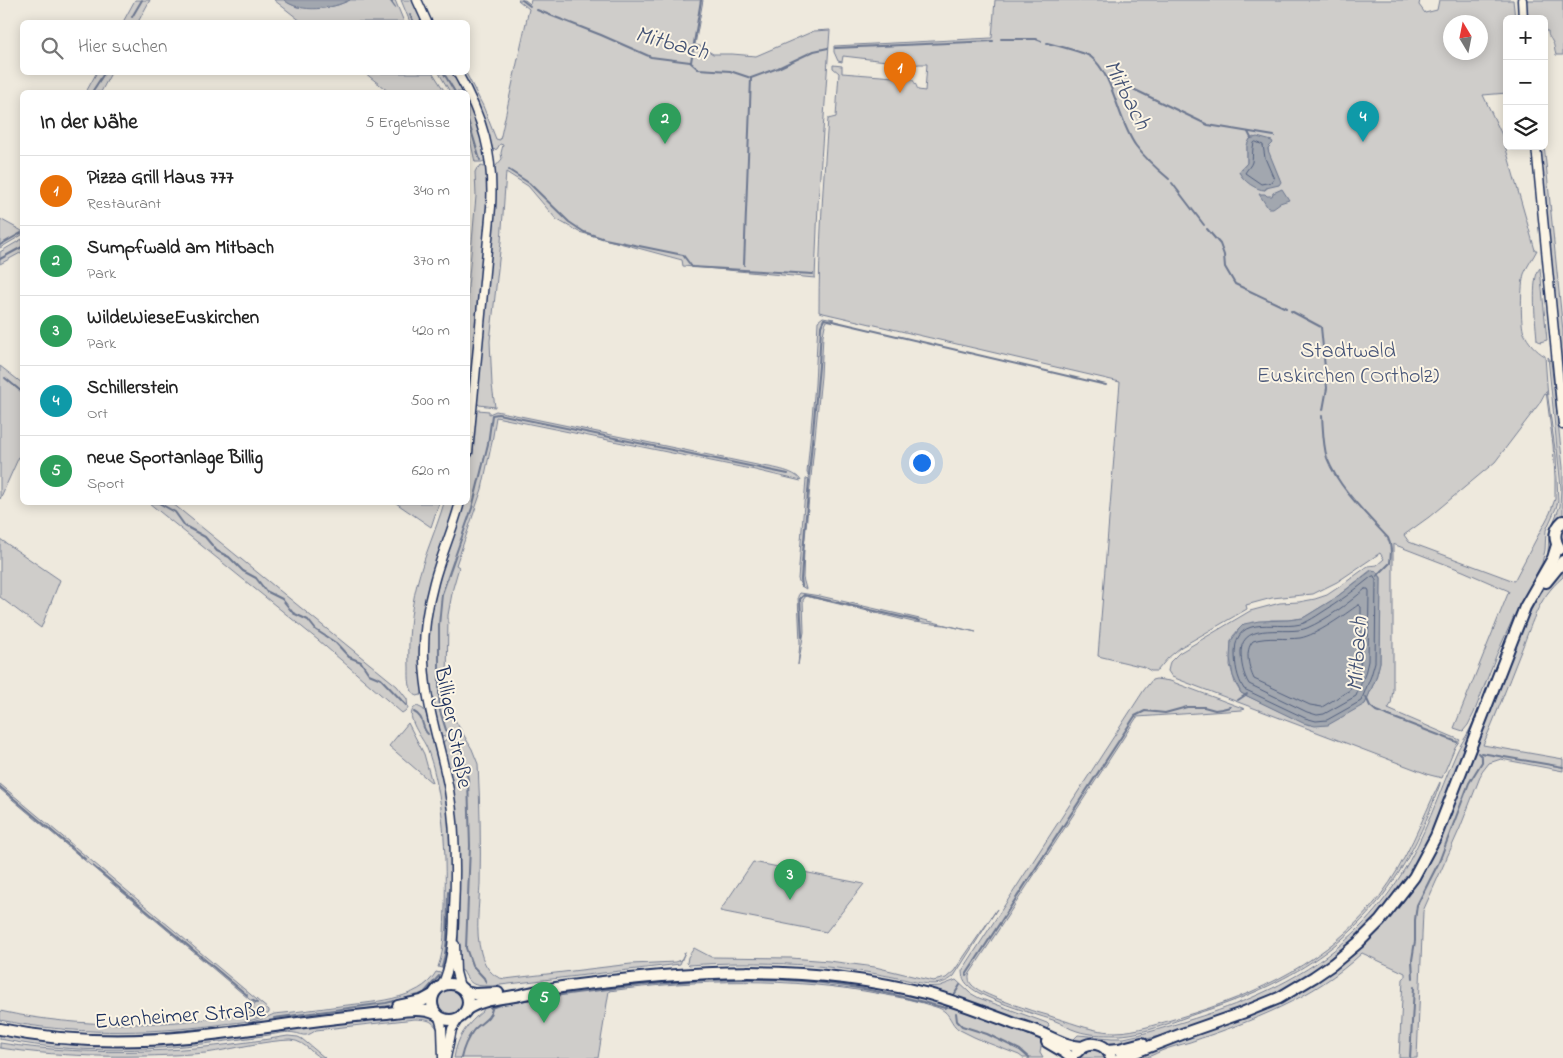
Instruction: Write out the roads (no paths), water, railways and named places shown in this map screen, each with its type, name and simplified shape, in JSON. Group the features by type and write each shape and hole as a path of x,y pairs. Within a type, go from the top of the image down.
{"main road":[{"path":"1120,1058 1278,998 1333,964 1380,921 1414,877 1436,836 1525,608 1560,548 1556,532 1563,521"},
{"path":"1522,618 1548,579 1563,561"},
{"path":"467,1009 481,1002 613,980 691,973 801,973 865,980 912,990 970,1007 1035,1030 1068,1045 1082,1047"},
{"path":"462,989 468,999 467,1009 464,1014 458,1018 448,1020 437,1015 432,1005 433,995 442,985 452,984 462,989 483,994 544,990"},
{"name":"Euenheimer Straße","path":"363,1014 418,1002 433,995"},
{"name":"Euenheimer Straße","path":"0,1029 60,1038 98,1041 139,1040 197,1036 363,1014 422,1010 437,1015"},
{"path":"1016,1024 1073,1058 1082,1047 1088,1044 1095,1043 1102,1046 1109,1054 1119,1049 1182,1034"}],"street":[{"path":"418,0 426,20"},
{"path":"1522,0 1523,15"},
{"path":"459,75 467,90"},
{"path":"470,95 481,120 488,144 492,180 470,432"},
{"path":"1536,150 1563,425"},
{"name":"Billiger Straße","path":"459,505 430,596 424,647 428,701 445,771 452,812 455,860 454,933 456,972 462,989"},
{"name":"Billiger Straße","path":"442,985 448,972 454,933"},
{"path":"437,1015 442,1028 443,1058"},
{"path":"446,1058 452,1029 458,1018"}],"water":[{"path":"284,0 350,0 326,8 308,9"},
{"path":"1257,137 1272,141 1273,143 1268,150 1281,182 1279,185 1266,188 1265,190 1250,184 1243,179 1239,172 1247,163 1247,145 1250,139"},
{"path":"1282,189 1289,200 1273,208 1268,208 1259,194 1272,196 1273,193"},
{"path":"1372,570 1376,571 1381,578 1380,662 1376,678 1365,704 1328,725 1315,726 1303,723 1241,693 1233,676 1230,658 1231,641 1244,624 1303,618 1334,599"}],"waterway":[{"path":"132,17 142,0"},
{"path":"390,0 395,7"},
{"name":"Mitbach","path":"522,0 530,6"},
{"path":"691,62 701,0"},
{"name":"Mitbach","path":"537,10 651,57 690,62 698,69 730,71 751,78 814,51 828,48"},
{"path":"410,15 413,20"},
{"name":"Mitbach","path":"1001,39 1036,39 1041,41"},
{"name":"Mitbach","path":"835,48 993,41"},
{"name":"Mitbach","path":"1047,43 1088,55 1099,65 1111,87 1130,136 1136,146 1169,179"},
{"path":"93,90 103,75"},
{"path":"445,75 454,90"},
{"path":"1107,77 1123,84"},
{"path":"744,265 751,78"},
{"path":"1129,87 1208,125 1274,136"},
{"path":"470,127 480,160"},
{"path":"1248,132 1251,138"},
{"path":"509,170 529,183 569,222 584,232 605,239 683,255 692,267 813,274"},
{"name":"Mitbach","path":"1172,183 1204,225"},
{"name":"Mitbach","path":"1207,229 1220,244 1224,255 1225,267 1235,284 1286,308"},
{"path":"0,245 20,234"},
{"path":"0,259 20,248"},
{"name":"Mitbach","path":"1291,311 1321,327 1327,388 1323,410"},
{"path":"809,475 821,326 824,319 1106,385"},
{"path":"5,378 20,390"},
{"path":"447,733 440,711 439,695 439,625 442,594 472,508 488,444 492,415 498,414 788,474"},
{"name":"Mitbach","path":"1322,416 1325,448 1332,469 1338,480 1362,510 1388,538 1391,550 1390,563 1377,576"},
{"path":"802,586 809,480"},
{"path":"162,505 175,512 185,526 205,537 217,551 229,557 243,571 256,578 266,591 282,599 293,613 308,620 316,630 336,643 349,657 361,662 369,674 381,679 406,705"},
{"path":"802,637 800,599 804,595 919,621"},
{"path":"1238,700 1247,694"},
{"name":"Mitbach","path":"1366,697 1370,706 1376,711 1457,742"},
{"path":"966,975 1135,716 1145,711 1165,713 1187,707 1204,707 1215,710 1230,707"},
{"path":"414,712 420,717 428,734"},
{"path":"452,739 456,742 463,757 468,779 470,846 466,948 472,965 486,983"},
{"name":"Mitbach","path":"1413,978 1412,960 1417,905 1439,862 1469,783 1482,762 1482,757 1478,753"},
{"path":"1481,753 1563,767"},
{"path":"0,787 85,859"},
{"path":"93,866 247,995"},
{"path":"442,967 447,939 448,892"},
{"path":"274,1018 386,1003 419,995 424,993 439,976"},
{"path":"491,1008 505,1003 629,986 754,979 827,983 947,1007"},
{"path":"954,995 960,985"},
{"name":"Mitbach","path":"1410,1058 1414,987"},
{"path":"252,1000 257,1003"},
{"path":"461,1058 471,1034 491,1013 492,1009 490,1006"},
{"path":"956,1013 957,1021 962,1026 987,1034 1020,1050 1029,1058"}],"place":[{"name":"Pizza Grill Haus 777","path":"900,93"},
{"name":"Schillerstein","path":"1363,142"},
{"name":"Sumpfwald am Mitbach","path":"665,144"},
{"name":"WildeWieseEuskirchen","path":"790,900"},
{"name":"neue Sportanlage Billig","path":"544,1023"}],"park label":[{"name":"Stadtwald Euskirchen (Ortholz)","path":"1348,362"}]}
